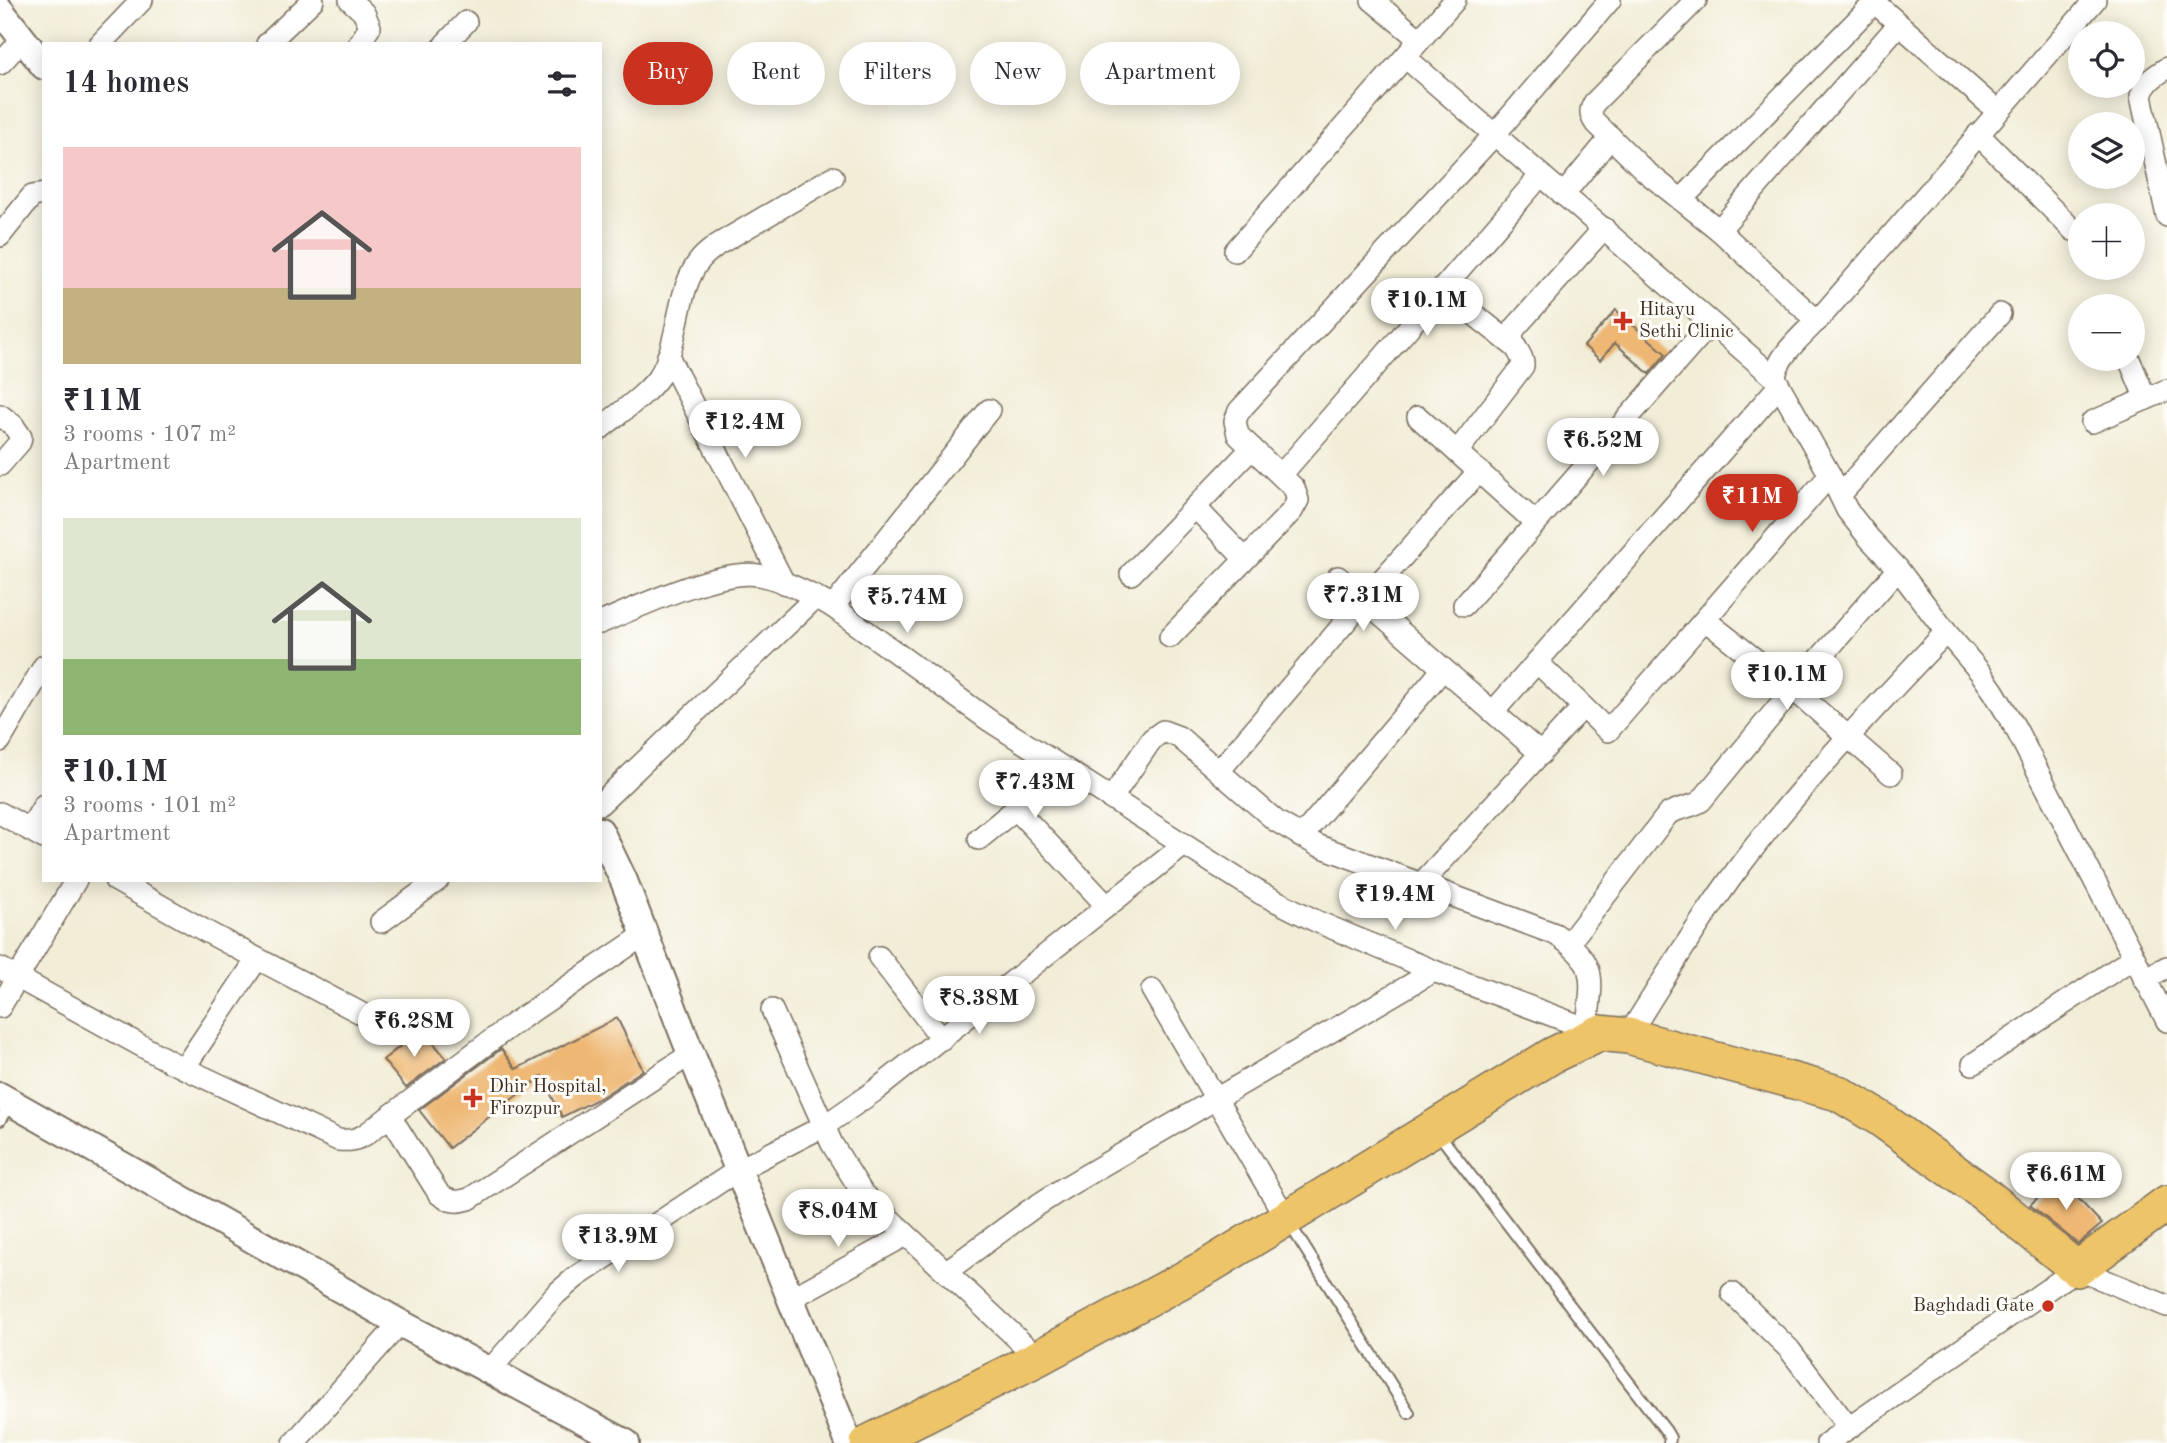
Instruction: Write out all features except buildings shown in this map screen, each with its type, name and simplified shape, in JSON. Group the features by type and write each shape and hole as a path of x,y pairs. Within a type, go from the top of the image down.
{"highway":[{"path":"868,1443 1038,1358 1210,1265 1553,1055 1605,1032 1838,1093 1881,1119 1982,1192 2077,1269 2167,1203"}],"street":[{"path":"102,42 142,0"},
{"path":"269,42 313,0"},
{"path":"1372,0 1420,40"},
{"path":"1235,251 1455,0"},
{"path":"1170,637 1296,506 1298,500 1294,488 1238,435 1235,421 1239,411 1495,134 1610,0"},
{"path":"1696,0 1591,108 1591,115 1645,172 1719,230 1817,321"},
{"path":"1493,712 1776,382 1777,366 1784,355 1817,321 2095,0"},
{"path":"1681,200 1875,1 1898,25 1997,111"},
{"path":"360,42 370,27 363,4"},
{"path":"0,10 42,63"},
{"path":"447,42 466,22"},
{"path":"1719,230 1898,25"},
{"path":"0,64 23,39"},
{"path":"1405,57 1604,228 1776,382 1830,475 1847,510 1898,569 1980,672 2000,702 2167,1021"},
{"path":"2167,68 2149,80 2141,96 2167,216"},
{"path":"1978,134 2068,225"},
{"path":"1563,195 1611,137"},
{"path":"1281,475 1541,175"},
{"path":"602,427 659,377 668,356 684,296 700,259 717,245 833,177"},
{"path":"0,236 32,196 42,194"},
{"path":"1514,346 1511,334 1515,328 1604,228"},
{"path":"1443,289 1514,346 1524,359 1521,372 1457,452"},
{"path":"1840,495 2000,314"},
{"path":"1464,605 1711,323"},
{"path":"668,356 784,583"},
{"path":"2134,371 2146,399"},
{"path":"2092,422 2167,390"},
{"path":"602,802 824,602 989,410"},
{"path":"0,415 13,425 21,438 0,465"},
{"path":"1418,417 1536,523"},
{"path":"1130,574 1252,448"},
{"path":"1219,771 1364,600 1479,471"},
{"path":"1537,662 1608,731 1830,475"},
{"path":"1195,507 1245,559"},
{"path":"1569,943 1668,814 1702,801 1793,689 1898,569"},
{"path":"602,622 658,598 738,575 757,575 784,583 824,602 990,721 1260,893 1286,907 1434,971 1605,1032"},
{"path":"1338,577 1541,754"},
{"path":"1705,621 1793,689 1891,774"},
{"path":"1605,1032 1699,924 1770,827 1946,632"},
{"path":"0,741 42,669"},
{"path":"1301,837 1443,669"},
{"path":"1421,884 1583,707"},
{"path":"1111,799 1153,739 1163,732 1179,737 1276,821 1301,837 1555,934 1569,943 1581,956 1592,977 1605,1032"},
{"path":"979,839 1064,769"},
{"path":"1016,809 1107,906"},
{"path":"0,813 37,834 42,814"},
{"path":"602,835 624,881 849,1443"},
{"path":"490,1370 556,1294 576,1277 738,1170 824,1126 876,1090 1184,845"},
{"path":"0,1007 9,973 75,882"},
{"path":"120,882 257,959 372,1019"},
{"path":"381,922 435,882"},
{"path":"9,973 184,1068 338,1140 357,1140 513,1024 645,935"},
{"path":"879,957 942,1039"},
{"path":"1973,1064 2133,958"},
{"path":"184,1068 257,959"},
{"path":"2144,979 2167,967"},
{"path":"947,1271 1064,1188 1434,971"},
{"path":"1152,990 1286,1218"},
{"path":"772,1010 839,1157 863,1194 1038,1358"},
{"path":"390,1116 439,1194 448,1201 458,1203 469,1199 691,1054"},
{"path":"4,1106 626,1443"},
{"path":"790,1299 906,1235"},
{"path":"1827,1443 2077,1269 2167,1306"},
{"path":"1732,1293 1789,1349 1849,1428"},
{"path":"294,1443 400,1322"}],"lane":[{"path":"1434,1128 1667,1431 1669,1443"},
{"path":"1286,1218 1409,1413"}],"place":[{"name":"Hitayu Sethi Clinic","path":"1623,321"},
{"name":"Dhir Hospital, Firozpur","path":"473,1098"},
{"name":"Baghdadi Gate","path":"2048,1306"}]}
